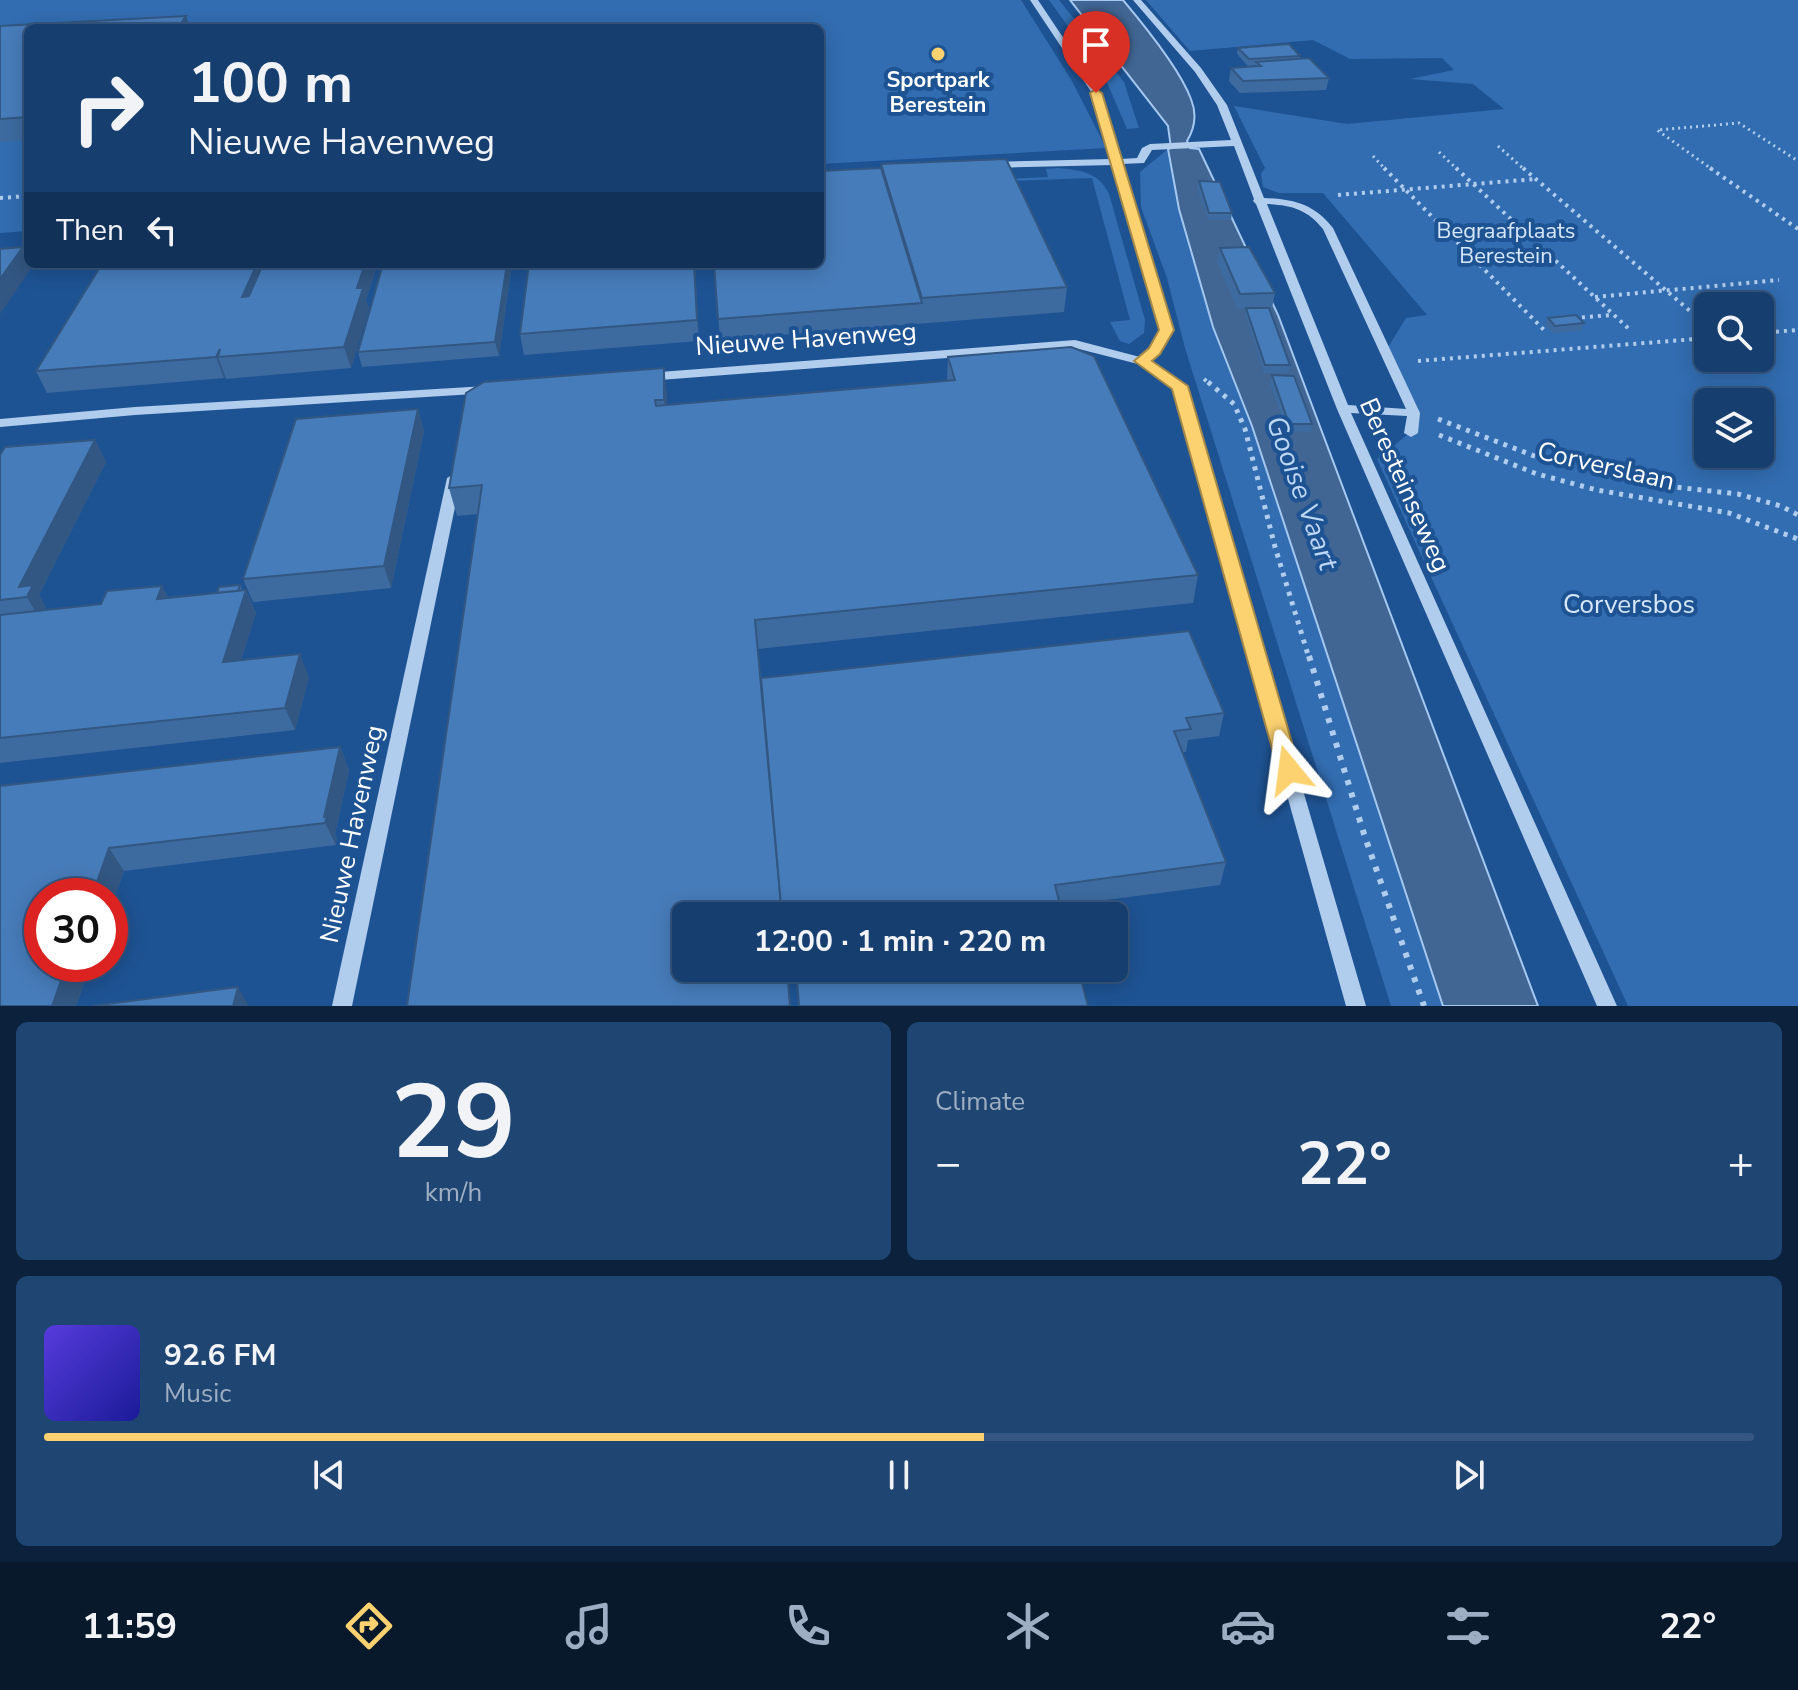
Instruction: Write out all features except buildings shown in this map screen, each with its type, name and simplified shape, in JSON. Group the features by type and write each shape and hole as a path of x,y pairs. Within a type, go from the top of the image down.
{"street":[{"path":"1034,0 1096,93 1117,162 1167,330 1155,351 1142,361"},
{"name":"Beresteinseweg","path":"1137,0 1198,70 1222,105 1343,409 1607,1006"},
{"path":"979,165 1141,161 1145,150 1156,146 1239,143"},
{"path":"1258,201 1290,202 1314,209 1328,228 1414,413 1411,433"},
{"name":"Nieuwe Havenweg","path":"631,379 1075,344 1142,361 1179,386 1356,1006"},
{"path":"0,423 135,411 471,399 504,389"},
{"path":"1343,409 1414,413"},
{"name":"Nieuwe Havenweg","path":"342,1006 456,468"}],"path":[{"path":"1798,161 1739,123 1657,130 1798,229"},
{"path":"1498,146 1694,314"},
{"path":"1439,152 1629,329"},
{"path":"1373,156 1546,332"},
{"path":"1338,195 1537,179"},
{"path":"0,198 24,196"},
{"path":"1594,297 1779,280"},
{"path":"1567,319 1613,315"},
{"path":"1536,322 1551,320"},
{"path":"1774,332 1798,330"},
{"path":"1389,358 1418,361 1694,339"},
{"path":"1199,376 1234,404 1245,429 1289,592 1364,834 1424,1006"},
{"path":"1414,413 1537,457 1647,484 1738,494 1781,506 1798,515"},
{"name":"Corverslaan","path":"1411,433 1442,435 1537,474 1597,490 1729,513 1798,539"}],"green space":[{"name":"Sportpark Berestein","path":"0,0 1021,0 1072,81 1106,148 824,164 824,24 24,24 24,231 0,233"},
{"path":"1049,0 1059,0 1124,82 1139,128 1127,129 1105,78"},
{"path":"1146,0 1798,0 1798,1006 1628,1006 1377,459 1417,427 1384,354 1406,318 1427,315 1323,193 1279,193 1263,187 1261,174 1265,168 1234,106 1347,124 1504,109 1473,84 1410,79 1454,70 1442,58 1350,59 1313,40 1190,51"},
{"path":"1168,149 1179,209 1213,327 1252,426 1443,1006 1391,1006 1185,348 1167,278 1141,207 1140,172"},
{"path":"1046,169 1081,171 1094,177 1109,194 1145,320 1144,333 1129,344 1120,341 1110,322 1130,320 1092,178 1004,179 1048,177"}],"water":[{"name":"Gooise Vaart","path":"1070,0 1123,0 1161,48 1186,87 1194,115 1187,141 1190,148 1199,149 1278,315 1538,1006 1443,1006 1252,426 1213,327 1179,209 1168,149 1171,148 1168,126"}],"place":[{"name":"Sportpark Berestein","path":"938,54"}],"route":[{"path":"1096,93 1167,330 1155,351 1142,361 1179,386 1289,770"}],"park label":[{"name":"Begraafplaats Berestein","path":"1506,244"},
{"name":"Corversbos","path":"1629,604"}]}
